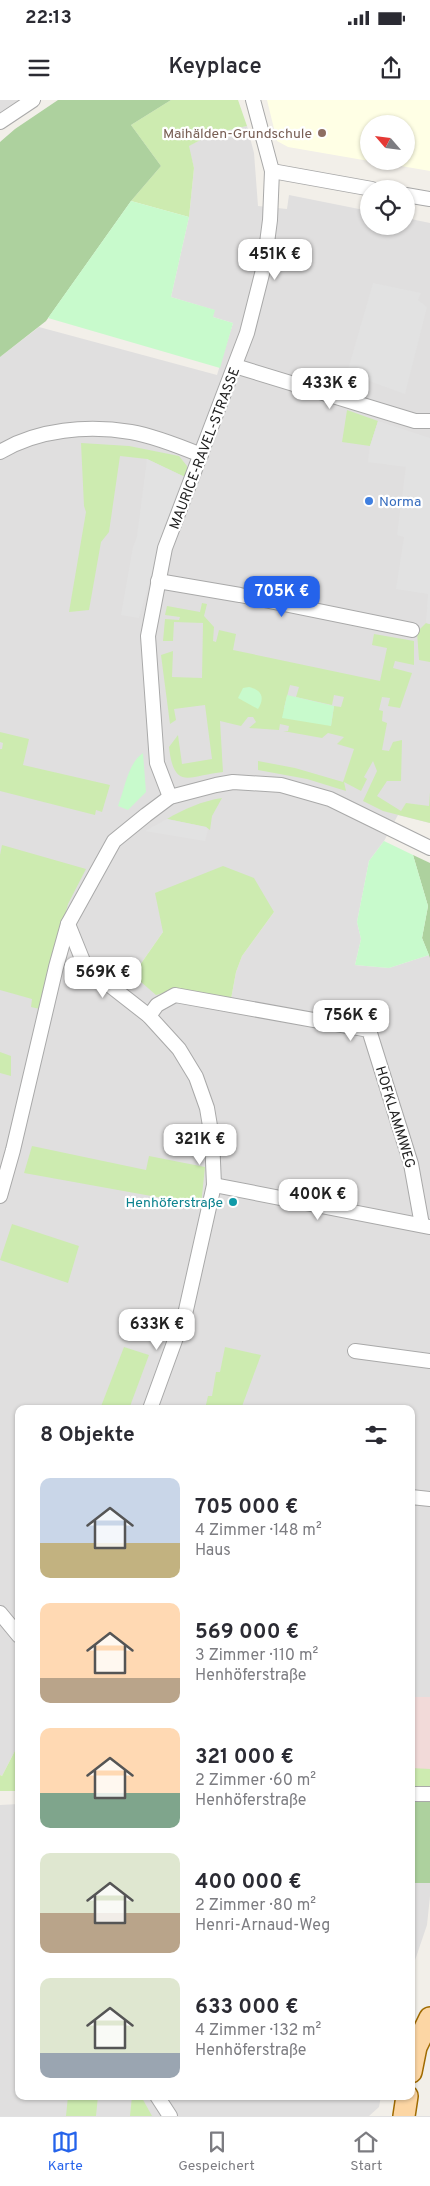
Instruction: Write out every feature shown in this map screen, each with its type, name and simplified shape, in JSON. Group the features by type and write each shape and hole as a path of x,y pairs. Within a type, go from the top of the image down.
{"main road":[{"path":"415,2052 430,2018"},
{"path":"404,2116 406,2100"}],"street":[{"path":"0,122 33,100"},
{"name":"MAURICE-RAVEL-STRASSE","path":"170,797 157,762 148,636 165,548 248,333 264,266 270,220 272,172 254,100"},
{"path":"272,172 360,187"},
{"path":"415,196 430,199"},
{"path":"235,366 415,421 430,421"},
{"path":"0,452 14,443 57,431 104,430 133,432 201,455"},
{"path":"158,581 240,595 412,630"},
{"path":"0,1196 10,1166 56,967 68,924 114,841 170,797 233,782 281,785 330,799 430,848"},
{"path":"68,924 85,966 149,1016 179,1049 196,1077 203,1093 212,1138 214,1185 186,1310 151,1405"},
{"name":"HOFKLAMMWEG","path":"149,1016 157,1005 175,994 369,1030 411,1164 426,1226"},
{"path":"214,1185 426,1226"},
{"path":"355,1351 430,1361"},
{"path":"415,1497 430,1499"},
{"path":"0,1613 15,1630"},
{"path":"415,1794 430,1794"},
{"path":"160,2100 170,2116"}],"shaded area":[{"path":"0,100 19,100 0,114"},
{"name":"Maihälden-Grundschule","path":"267,100 430,100 430,171 415,168 415,115 360,115 360,159 288,147 277,141"},
{"path":"247,126 254,153 258,206 287,209 289,195 360,209 360,235 415,235 415,220 430,223 430,823 398,815 384,841 369,861 357,922 361,939 355,965 389,968 429,955 430,958 430,1896 427,1925 415,1960 415,1405 15,1405 15,1751 2,1776 0,1775 0,357 39,327 217,375 233,323 213,317 214,310 171,297 189,217 194,168 188,146 212,134","holes":["274,912 242,956 236,972 231,999 178,989 133,975 163,932"]},
{"path":"373,283 421,293 418,300 427,307 405,394 347,373"},
{"path":"378,421 430,438 430,624 426,623 428,594 396,589 404,537 397,535 406,467 368,462 370,446"},
{"path":"147,459 187,478 160,545 139,618 121,615 133,547 137,536"},
{"path":"167,819 206,827 208,829 205,841 145,831"},
{"path":"415,1697 430,1697 430,1794 415,1794"},
{"path":"15,1804 15,2100 380,2100 379,2107 369,2116 0,2116 0,1805"}],"green space":[{"path":"58,100 171,100 131,125 161,166 131,201 46,321 0,357 0,142 15,129"},
{"path":"171,100 238,100 247,126 212,134 189,146 194,168 189,217 131,201 161,166 131,125"},
{"path":"131,201 189,217 171,297 215,310 213,317 233,323 220,368 48,318"},
{"path":"347,410 378,421 370,446 342,442"},
{"path":"81,443 129,446 179,456 187,466 187,478 147,459 120,456 109,532 101,542 89,610 69,612 86,512 84,506"},
{"path":"202,603 207,604 204,616 214,627 213,641 216,642 219,630 236,634 233,650 380,681 387,648 372,645 374,634 414,641 414,665 395,661 393,668 412,673 400,708 388,706 390,698 382,697 379,710 383,711 382,721 387,723 382,750 389,751 393,742 402,740 401,781 387,781 377,796 401,811 406,803 429,806 430,792 430,823 383,811 363,801 377,771 373,761 364,777 367,779 361,791 344,782 346,791 307,779 258,770 258,761 295,768 343,782 354,749 337,744 344,737 328,733 322,738 283,731 288,731 289,726 280,724 279,730 249,728 256,722 253,717 248,717 241,726 220,721 223,772 186,778 180,775 175,770 171,761 169,747 178,735 182,764 212,759 205,705 174,709 176,720 170,724 161,655 173,651 172,677 202,678 203,623 174,622 173,641 163,641 165,619 179,620 180,617 165,615 167,606 200,612","holes":["290,685 299,687 296,697 332,705 334,695 344,697 341,707 334,706 331,726 284,708"]},
{"path":"426,623 430,624 430,662 419,660 417,632"},
{"path":"249,687 257,690 261,695 262,698 258,709 238,698 243,688"},
{"path":"287,695 334,706 331,726 282,718"},
{"path":"0,732 29,739 23,765 110,785 102,812 96,810 95,815 0,791 0,749 2,749 3,743 0,742"},
{"path":"143,753 146,792 128,810 118,806 130,769"},
{"path":"222,798 212,816 210,830 206,827 167,819 193,806"},
{"path":"384,841 413,855 428,906 422,938 429,955 389,968 355,965 361,939 357,922 369,861"},
{"path":"2,845 86,869 68,904 40,1009 31,1007 32,999 0,990 0,855"},
{"path":"413,855 430,863 430,958 422,938 428,906"},
{"path":"223,866 254,878 274,912 242,956 236,972 231,999 178,989 156,995 133,975 163,932 155,893"},
{"path":"0,1052 11,1056 11,1076 0,1073"},
{"path":"32,1146 146,1170 149,1156 205,1167 201,1205 24,1173"},
{"path":"12,1224 79,1246 68,1283 0,1260"},
{"path":"124,1347 149,1355 130,1405 102,1405"},
{"path":"225,1347 261,1355 242,1405 206,1405 208,1396 212,1396 216,1372 220,1372"},
{"path":"15,1751 15,1791 0,1791 0,1775 2,1776"},
{"path":"415,1768 430,1769 430,1794 415,1794"},
{"path":"415,1794 430,1794 430,1883 415,1883"},
{"path":"68,2100 98,2100 96,2116 66,2116"},
{"path":"132,2100 143,2100 152,2116 130,2116"}],"place":[{"name":"Maihälden-Grundschule","path":"322,133"},
{"name":"Norma","path":"369,501"},
{"name":"Henhöferstraße","path":"233,1202"}]}
